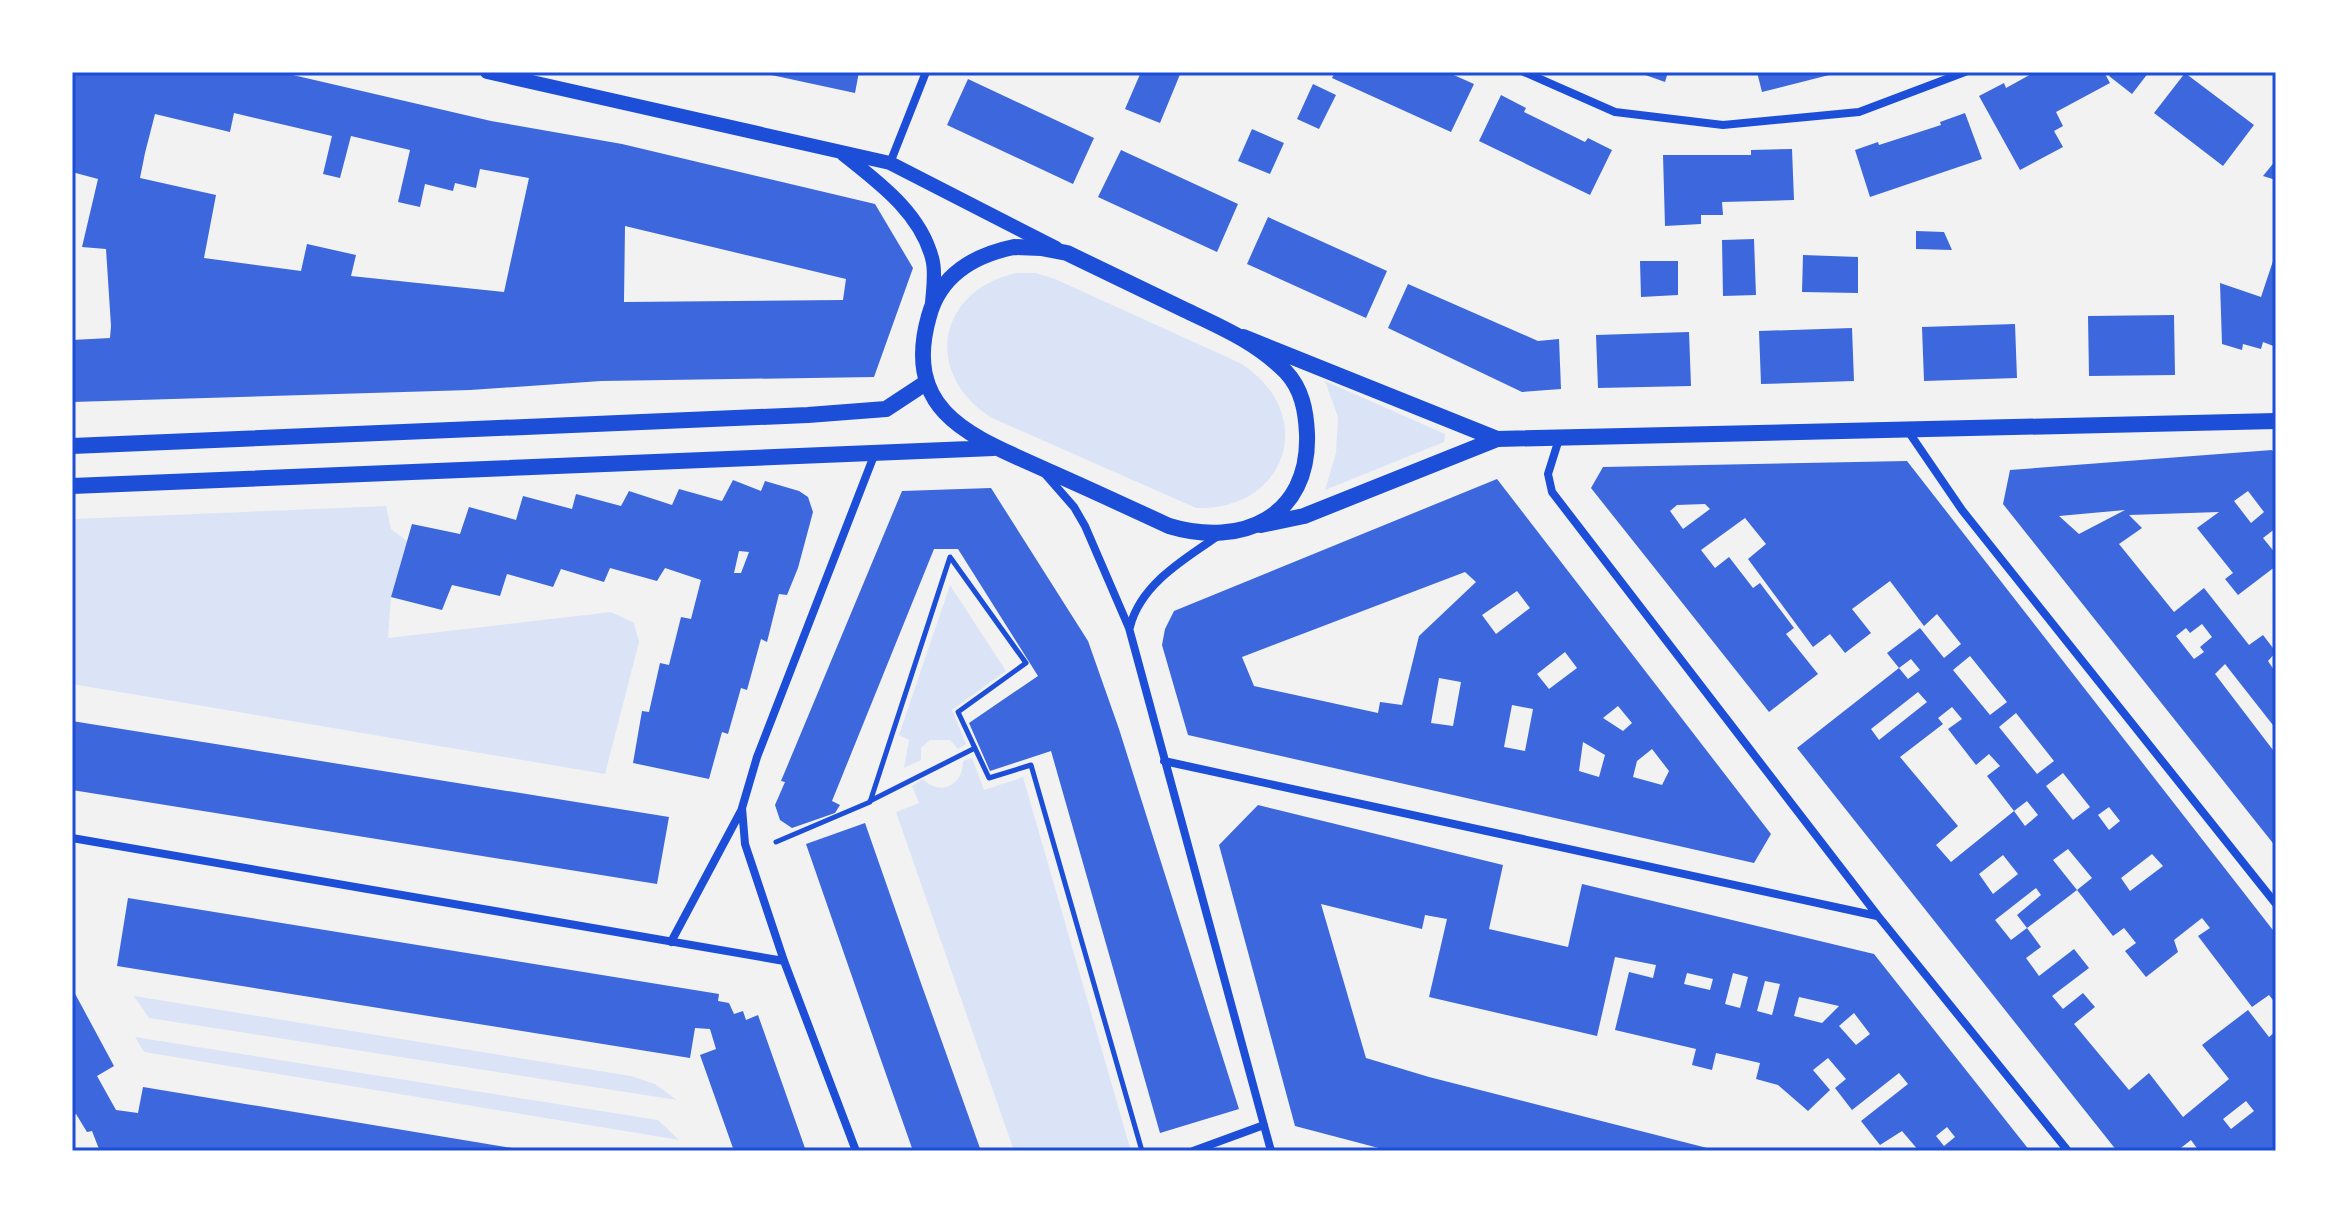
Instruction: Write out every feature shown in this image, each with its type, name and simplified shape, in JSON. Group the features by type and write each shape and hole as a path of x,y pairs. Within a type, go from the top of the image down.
{"main road":[{"path":"1497,439 1243,337 1067,253 1028,248 988,252 965,264 932,303 925,329 922,356 927,382 940,407 958,427 996,448 1169,526 1194,533 1221,534 1304,516 1497,439 2276,421"},
{"path":"1243,337 1289,374 1301,394 1307,447 1303,473 1292,497 1272,515 1248,528"},
{"path":"72,446 808,415 886,409 927,382"},
{"path":"72,486 996,448"}],"street":[{"path":"487,72 890,163 1067,253"},
{"path":"890,163 926,72"},
{"path":"1524,72 1615,112 1723,125 1859,112 1965,72"},
{"path":"839,152 896,199 921,231 932,259 932,303"},
{"path":"1908,431 1962,510 2276,904"},
{"path":"1559,439 1548,474 1552,492 1878,916 2068,1151"},
{"path":"671,942 742,808 757,757 875,453"},
{"path":"1037,466 1074,507 1129,628 1271,1151"},
{"path":"1129,628 1145,594 1170,570 1221,534"},
{"path":"1164,761 1878,916"},
{"path":"742,808 745,844 784,961 856,1151"},
{"path":"72,838 784,961"},
{"path":"1193,1151 1264,1125"}],"path":[{"path":"870,802 950,557 1026,663 958,712 989,778 1031,765 1142,1151"},
{"path":"776,842 870,802 975,748"}],"shaded area":[{"path":"1016,273 1036,273 1055,279 1240,363 1265,383 1279,407 1285,431 1282,455 1271,476 1253,494 1228,505 1196,508 992,418 970,400 955,380 948,358 948,336 955,315 969,297 989,283"},
{"path":"1325,381 1445,434 1444,442 1325,490 1336,453 1338,417"},
{"path":"386,506 391,529 407,541 391,597 388,638 611,612 634,623 639,642 605,774 72,684 72,519"},
{"path":"950,585 1006,671 952,710 966,744 958,749 950,740 930,740 921,748 921,760 904,768 909,740 899,735"},
{"path":"972,758 984,790 1023,777 1131,1151 1014,1151 896,812 919,803 912,786 923,779 937,787 950,786 959,776 963,761"},
{"path":"134,996 631,1076 655,1084 677,1100 149,1018"},
{"path":"135,1037 658,1120 679,1140 144,1052"}],"building":[{"path":"72,72 280,72 491,121 622,144 875,204 913,268 874,377 601,381 470,390 72,402 72,340 110,338 111,326 106,249 82,247 98,179 72,172","holes":["234,113 332,136 323,174 340,178 351,136 410,150 398,202 420,207 425,184 453,191 455,183 476,188 480,169 529,178 504,292 351,276 356,255 307,244 301,271 204,258 216,195 140,178 145,153 155,114 230,132","625,226 846,279 843,300 624,302"]},
{"path":"757,72 859,72 855,93"},
{"path":"1141,72 1181,72 1160,123 1125,109"},
{"path":"1335,72 1447,72 1474,84 1451,132 1332,78"},
{"path":"1637,72 1668,72 1665,82"},
{"path":"1757,72 1837,72 1837,73 1762,92"},
{"path":"2035,72 2104,72 2110,83 2056,112 2063,126 2054,131 2063,147 2020,170 1979,96 2004,83 2006,88"},
{"path":"2112,72 2149,72 2132,94 2109,76"},
{"path":"2185,73 2254,125 2223,166 2154,113"},
{"path":"968,79 1094,138 1073,184 947,125"},
{"path":"1313,84 1336,95 1319,129 1297,119"},
{"path":"1501,95 1526,108 1524,112 1585,142 1588,138 1612,150 1590,195 1479,141"},
{"path":"1965,113 1982,159 1870,197 1855,150 1941,125 1940,122"},
{"path":"1252,129 1284,143 1270,174 1238,161"},
{"path":"1792,149 1794,200 1722,202 1723,215 1701,215 1701,224 1665,226 1663,155 1751,155 1751,150"},
{"path":"1121,150 1238,204 1217,252 1098,197"},
{"path":"2276,160 2276,180 2263,176"},
{"path":"1268,217 1387,271 1366,318 1247,264"},
{"path":"1916,231 1944,232 1952,250 1916,249"},
{"path":"1754,239 1756,295 1723,296 1722,240"},
{"path":"1803,255 1858,257 1858,293 1802,292"},
{"path":"2275,255 2276,347 2263,342 2261,349 2243,344 2242,350 2222,344 2220,283 2261,297"},
{"path":"1640,261 1678,261 1678,295 1641,297"},
{"path":"1408,284 1538,341 1559,339 1561,389 1522,392 1388,328"},
{"path":"2174,315 2175,375 2089,376 2088,316"},
{"path":"2015,324 2017,378 1924,381 1922,327"},
{"path":"1852,328 1854,381 1761,384 1759,331"},
{"path":"1689,332 1691,386 1598,388 1596,335"},
{"path":"2272,450 2276,455 2276,528 2263,538 2276,554 2276,566 2238,595 2225,579 2233,573 2197,528 2219,512 2129,515 2142,528 2119,544 2174,612 2204,588 2249,645 2263,635 2276,652 2268,661 2274,670 2276,668 2276,729 2225,664 2215,674 2276,754 2276,847 2003,504 2010,470","holes":["2248,491 2264,512 2251,523 2234,501","2125,510 2079,534 2059,516","2202,624 2212,637 2200,647 2204,652 2194,659 2176,636 2186,628 2190,633"]},
{"path":"1907,461 2276,934 2276,1004 2269,995 2252,1007 2198,936 2210,928 2202,918 2174,940 2178,952 2146,977 2125,951 2136,943 2124,928 2113,936 2077,890 2027,928 2041,947 2026,958 2039,976 2074,949 2089,968 2052,996 2063,1009 2083,993 2095,1007 2074,1024 2129,1090 2149,1073 2183,1117 2229,1079 2202,1045 2248,1010 2269,1037 2276,1031 2276,1148 2272,1151 2199,1151 2191,1140 2177,1151 2117,1151 1797,748 1899,668 1887,653 1920,628 1944,658 1961,644 1937,614 1924,626 1890,581 1852,609 1871,633 1845,653 1830,634 1813,647 1748,559 1766,544 1745,518 1701,550 1715,568 1729,557 1753,588 1760,583 1794,628 1786,634 1818,674 1769,712 1591,488 1603,467","holes":["1705,504 1710,509 1683,529 1670,511 1677,505","1970,656 2007,702 1990,715 1953,670","1911,659 1920,670 1908,679 1899,668","1918,692 1927,702 1879,740 1871,729","1952,707 1962,719 1948,729 1976,765 1989,754 2000,766 1987,776 2014,811 1951,862 1936,845 1958,826 1900,757 1943,724 1938,718","2016,713 2054,761 2037,774 1999,727","2063,773 2090,807 2073,820 2046,786","2027,801 2038,815 2025,826 2014,811","2109,807 2120,821 2109,830 2098,815","2068,849 2092,878 2077,890 2053,860","2152,854 2163,866 2130,891 2121,878","2003,855 2018,874 1993,894 1979,874","2036,888 2041,895 2017,915 2027,928 2011,940 1995,920","2246,1101 2254,1111 2231,1129 2223,1119"]},
{"path":"1497,479 1771,834 1754,863 1188,735 1162,645 1165,629 1174,611","holes":["1465,572 1476,582 1419,636 1402,705 1380,702 1378,713 1254,686 1242,657","1517,591 1530,608 1496,634 1482,615","1565,652 1577,668 1549,689 1537,674","1439,678 1461,682 1453,726 1431,723","1512,705 1533,709 1525,751 1504,747","1618,706 1632,723 1623,731 1603,718","1583,742 1605,755 1599,777 1579,771","1652,749 1669,771 1662,785 1633,777 1637,761"]},
{"path":"733,480 761,491 765,481 799,491 808,497 813,512 798,568 787,595 779,594 767,642 761,639 747,690 741,688 728,734 722,732 709,779 633,763 642,711 649,712 660,663 669,665 681,617 691,619 701,580 665,568 657,581 610,568 604,582 561,569 553,587 507,574 500,596 452,585 442,610 391,597 412,524 460,534 469,507 516,520 523,496 572,509 576,494 621,506 629,491 672,505 679,489 722,501","holes":["739,551 749,552 741,573 734,573"]},
{"path":"991,488 1088,641 1119,729 1239,1109 1160,1133 1051,751 990,771 969,723 1038,676 958,549 934,549 832,801 840,805 835,813 792,828 780,820 775,805 785,782 781,781 902,491"},
{"path":"72,721 669,817 657,884 72,790"},
{"path":"1258,805 1503,865 1489,929 1568,947 1582,884 1874,954 2030,1151 1919,1151 1902,1131 1880,1145 1861,1121 1908,1084 1899,1073 1852,1110 1835,1088 1846,1079 1828,1058 1813,1070 1830,1090 1808,1111 1778,1085 1756,1079 1760,1063 1716,1053 1712,1070 1692,1065 1696,1049 1615,1030 1629,972 1653,978 1656,965 1615,957 1597,1036 1429,997 1447,919 1425,915 1422,929 1321,904 1366,1058 1715,1150 1390,1151 1295,1126 1219,845","holes":["1687,973 1713,979 1710,990 1684,984","1733,973 1748,977 1740,1008 1725,1004","1765,981 1780,984 1772,1015 1757,1011","1799,997 1839,1006 1822,1023 1794,1016","1854,1013 1870,1034 1856,1045 1839,1026","1947,1127 1955,1137 1944,1146 1936,1136"]},
{"path":"865,823 981,1151 913,1151 806,844"},
{"path":"128,898 719,994 718,1001 729,1003 734,1014 743,1011 746,1020 758,1015 806,1151 734,1151 700,1055 716,1049 710,1029 695,1028 690,1058 117,966"},
{"path":"72,988 114,1066 97,1076 116,1110 138,1113 143,1087 530,1151 99,1149 92,1131 87,1132 76,1114 72,1117"}]}
